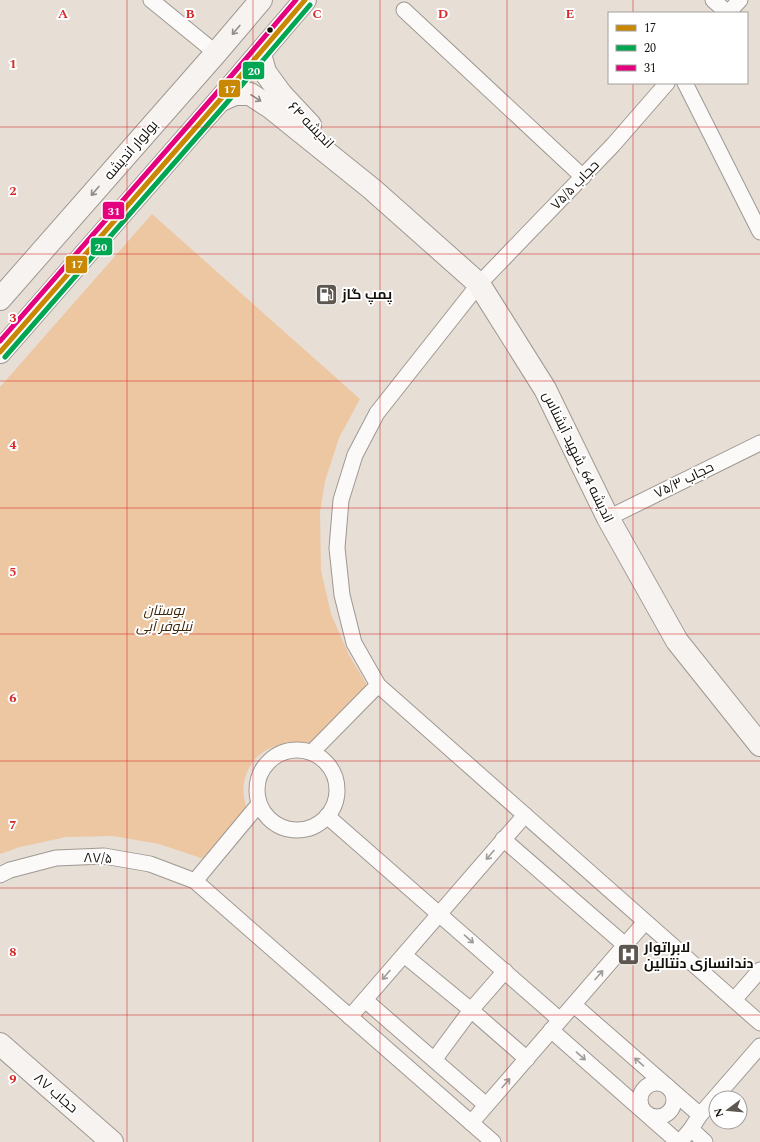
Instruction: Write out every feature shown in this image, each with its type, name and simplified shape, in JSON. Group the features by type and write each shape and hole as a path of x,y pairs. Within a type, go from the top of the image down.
{"street":[{"path":"151,0 216,53"},
{"name":"بولوار اندیشه","path":"0,299 261,0"},
{"path":"0,352 220,101 305,0"},
{"path":"713,0 727,12"},
{"path":"729,12 740,0"},
{"path":"404,10 583,176"},
{"name":"اندیشه ۶۴","path":"260,54 264,72 280,94 372,189"},
{"name":"حجاب ۷۵/۵","path":"666,84 613,145 479,284 377,413 355,455 341,500 337,548 342,595 354,643 378,685 760,1023"},
{"path":"686,84 760,232"},
{"path":"220,101 235,94 250,94 270,107 372,189"},
{"name":"اندیشه 64_شهید آبشناس","path":"372,189 479,284 545,389 608,518 676,641 760,745"},
{"name":"حجاب ۷۵/۳","path":"608,518 760,443"},
{"path":"312,752 378,685"},
{"path":"297,749 312,752 325,761 334,774 337,789 334,805 328,816 312,827 297,830 282,827 269,818 259,804 257,790 259,775 268,761 281,752 297,749"},
{"path":"259,804 195,881 493,1142"},
{"path":"350,1017 525,815"},
{"path":"328,816 505,971 556,1025 644,1111 679,1142 700,1115 760,1046"},
{"path":"503,839 625,945"},
{"name":"۸۷/۵","path":"0,875 10,870 56,858 104,856 150,864 195,881"},
{"path":"471,1123 645,922"},
{"path":"404,955 471,1010 526,1059"},
{"path":"734,1000 760,970"},
{"path":"434,1060 471,1010 505,971"},
{"path":"365,1000 486,1105"},
{"path":"574,1005 700,1115"},
{"name":"حجاب ۸۷","path":"0,1044 112,1142"},
{"path":"662,1083 671,1090 674,1095 674,1107 666,1116 654,1118 648,1116 644,1111 640,1101 640,1096 646,1087 651,1084 662,1083"},
{"path":"690,1129 705,1142"}],"green space":[{"name":"بوستان نیلوفر آبی","path":"152,214 360,399 339,438 325,481 320,512 321,570 331,614 349,655 367,685 309,747 293,744 279,745 266,750 256,758 248,769 244,782 244,797 248,812 204,859 159,844 113,836 66,837 20,847 0,854 0,387"}],"transit line":[{"name":"31","path":"0,341 296,0"},
{"name":"17","path":"0,352 305,0"},
{"name":"20","path":"5,357 310,5"}],"place":[{"name":"پمپ گاز","path":"326,294"},
{"name":"لابراتوار دندانسازی دنتالین","path":"628,955"}]}
